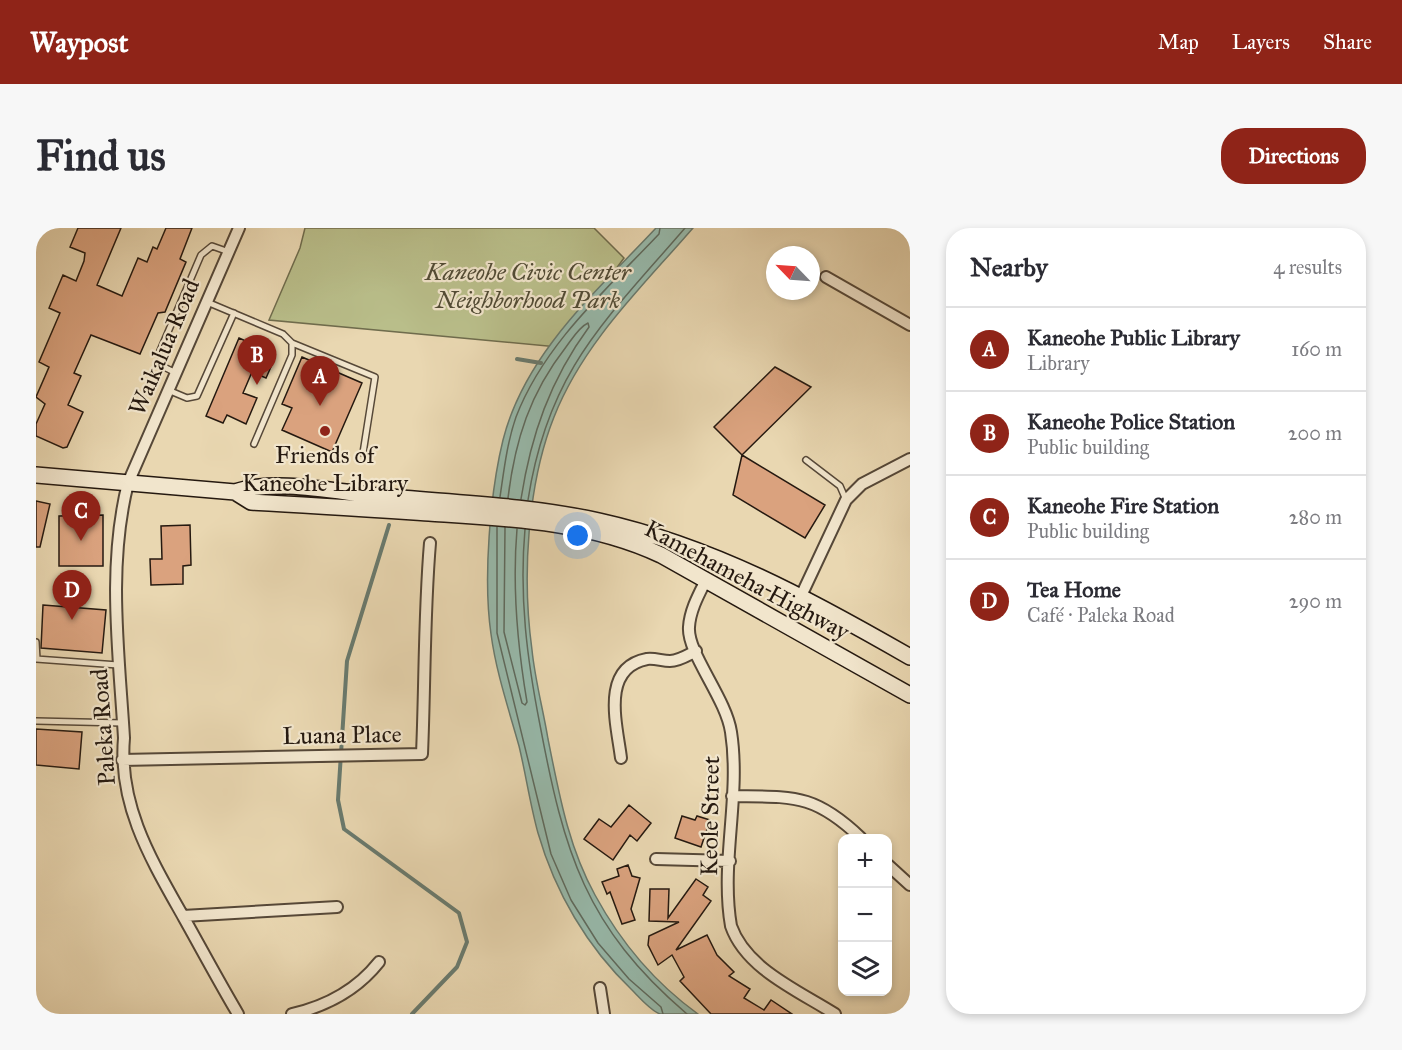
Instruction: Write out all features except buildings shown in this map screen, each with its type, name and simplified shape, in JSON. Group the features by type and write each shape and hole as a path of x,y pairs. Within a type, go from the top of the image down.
{"main road":[{"name":"Kamehameha Highway","path":"36,475 235,492 252,486 272,487 541,517 634,530 722,560 801,596 910,657"},
{"name":"Kamehameha Highway","path":"541,517 625,539 661,555 910,695"},
{"path":"706,579 722,560"}],"street":[{"name":"Waikalua Road","path":"128,483 239,228"},
{"path":"826,277 910,325"},
{"path":"801,596 846,500 862,484 910,459"},
{"name":"Paleka Road","path":"128,483 121,512 116,580 123,723 122,760 133,815 146,853 238,1014"},
{"name":"Luana Place","path":"122,760 349,758 423,754 428,625 426,587 430,543"},
{"name":"Keole Street","path":"706,579 689,625 691,645 722,702 729,721 732,745 729,917 734,934 744,951 759,965 835,1014"},
{"path":"621,758 614,701 620,677 630,666 644,660 675,660 696,651"},
{"path":"732,796 805,800 832,813 856,834"},
{"path":"656,859 730,861"},
{"path":"892,869 910,885"},
{"path":"183,916 337,907"},
{"path":"292,1014 337,999 366,979 379,962"},
{"path":"600,988 604,1014"}],"lane":[{"path":"176,373 162,366 159,353 201,255 212,246 229,252"},
{"path":"207,302 283,333 292,343 375,377 363,453"},
{"path":"168,390 191,398 199,393 234,313"},
{"path":"254,444 292,355 292,343"},
{"path":"806,460 840,486 846,500"},
{"path":"36,642 36,659 120,665"},
{"path":"36,721 123,723"}],"green space":[{"name":"Kaneohe Civic Center Neighborhood Park","path":"305,228 594,228 624,258 558,347 269,320 300,248"}],"water":[{"path":"656,228 693,228 615,317 597,340 566,390 554,417 538,472 529,532 527,593 535,672 561,799 578,858 595,895 627,945 667,989 698,1014 660,1014 649,1007 601,956 574,918 563,897 538,833 519,746 496,662 489,612 488,562 491,510 498,461 513,408 528,379 566,325"}],"waterway":[{"path":"517,359 541,363"},
{"path":"389,525 347,661 338,800 344,829 459,913 467,942 457,967 412,1014"}],"place":[{"name":"Kaneohe Police Station","path":"257,385"},
{"name":"Kaneohe Public Library","path":"320,406"},
{"name":"Friends of Kaneohe Library","path":"325,431"},
{"name":"Kaneohe Fire Station","path":"81,541"},
{"name":"Tea Home","path":"72,620"}]}
